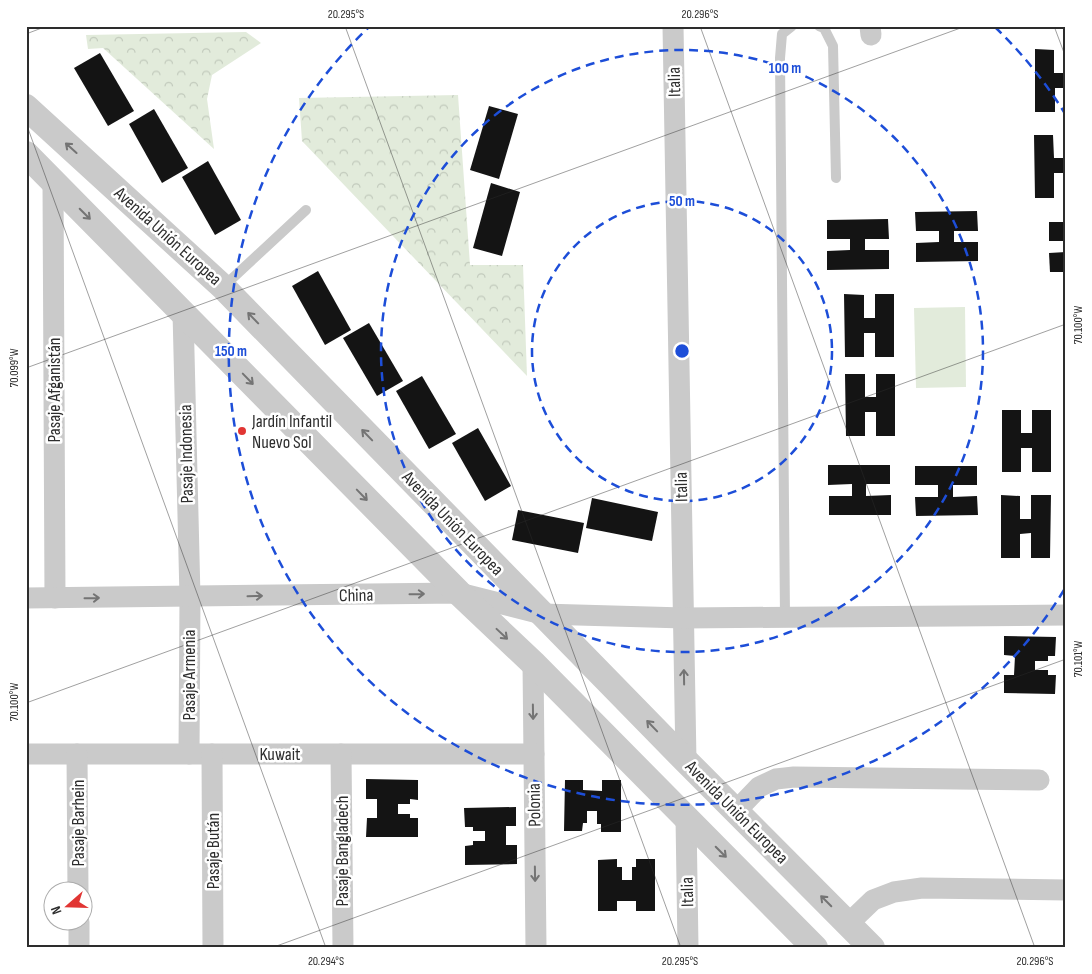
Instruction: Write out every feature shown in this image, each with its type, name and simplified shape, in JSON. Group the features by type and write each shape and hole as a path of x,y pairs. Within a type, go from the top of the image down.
{"street":[{"name":"Italia","path":"673,26 688,948"},
{"name":"Avenida Unión Europea","path":"26,107 224,287 686,761 872,948"},
{"path":"26,154 458,593 533,663 815,948"},
{"name":"Pasaje Afganistán","path":"53,182 55,598"},
{"name":"Pasaje Indonesia","path":"183,312 190,597"},
{"name":"China","path":"26,598 458,593 542,614 684,618 1066,615"},
{"name":"Pasaje Armenia","path":"189,754 190,597"},
{"name":"Polonia","path":"533,663 536,948"},
{"name":"Kuwait","path":"26,754 534,754"},
{"name":"Pasaje Barhein","path":"77,754 78,882"},
{"name":"Pasaje Bután","path":"212,754 213,948"},
{"name":"Pasaje Bangladech","path":"342,754 343,948"},
{"path":"736,811 759,787 776,779 794,777 1039,780"},
{"path":"848,924 873,900 894,892 922,888 1066,890"},
{"path":"78,932 79,948"}],"lane":[{"path":"786,617 780,58 782,34 792,26"},
{"path":"819,26 824,28 833,46 836,178"},
{"path":"224,287 306,210"}],"green space":[{"path":"246,32 261,43 212,75 207,99 214,149 103,48 88,49 86,35"},
{"path":"458,95 470,265 523,265 527,376 302,141 299,98"},
{"path":"965,307 966,387 916,388 914,308"}],"building":[{"path":"1035,49 1054,50 1054,73 1066,73 1066,88 1055,88 1055,112 1035,112"},
{"path":"100,53 134,111 108,126 74,68"},
{"path":"489,106 518,114 499,179 470,170"},
{"path":"154,109 188,168 162,183 129,124"},
{"path":"1034,135 1053,135 1054,158 1066,158 1066,173 1054,173 1054,198 1035,198"},
{"path":"208,161 241,220 215,235 182,177"},
{"path":"491,183 520,192 502,256 473,248"},
{"path":"977,211 978,231 954,231 954,242 978,242 978,261 916,262 916,243 939,242 939,231 916,231 915,212"},
{"path":"888,219 889,239 865,239 865,250 889,250 889,269 827,270 827,251 850,250 850,239 827,239 827,220"},
{"path":"1049,222 1066,222 1066,241 1049,241"},
{"path":"1066,252 1066,272 1050,272 1049,253"},
{"path":"318,271 351,330 325,345 292,286"},
{"path":"844,294 864,295 864,318 875,318 875,294 894,294 894,357 875,357 875,333 864,333 864,357 845,357"},
{"path":"369,323 403,381 377,396 343,338"},
{"path":"845,374 865,374 865,397 876,397 876,374 895,374 895,436 876,436 876,412 865,412 865,436 846,436"},
{"path":"422,376 456,434 429,449 396,391"},
{"path":"1002,410 1021,410 1021,433 1032,433 1032,410 1051,410 1051,472 1032,472 1032,448 1021,448 1021,472 1002,472"},
{"path":"478,428 511,486 485,501 452,443"},
{"path":"828,465 890,465 890,484 866,484 866,496 891,495 891,515 829,515 829,496 852,496 852,484 828,485"},
{"path":"915,466 977,466 977,485 953,485 953,497 977,496 978,515 916,516 915,497 938,497 938,485 915,485"},
{"path":"1001,495 1020,496 1020,519 1031,519 1031,495 1051,495 1050,558 1031,558 1031,533 1020,534 1020,558 1001,558"},
{"path":"592,498 658,512 652,541 586,528"},
{"path":"518,510 584,523 578,553 512,540"},
{"path":"1004,636 1056,637 1055,656 1048,656 1048,661 1035,661 1035,670 1048,670 1048,675 1056,675 1055,694 1004,693 1004,675 1014,675 1015,656 1004,655"},
{"path":"366,779 418,780 418,800 410,799 410,804 398,804 398,814 410,814 410,818 418,818 418,837 366,837 367,818 377,818 377,799 366,799"},
{"path":"565,780 583,780 583,790 602,791 602,780 621,780 621,832 601,832 601,824 597,824 597,811 587,811 587,823 583,823 582,831 564,831"},
{"path":"516,807 516,826 506,826 506,845 517,845 517,864 465,865 465,846 473,845 473,841 485,841 485,831 473,831 473,827 465,827 464,808"},
{"path":"617,859 617,867 622,867 622,880 632,880 632,867 636,867 636,859 655,859 655,911 636,911 636,901 617,901 617,911 598,911 598,860"}],"place":[{"name":"Jardín Infantil Nuevo Sol","path":"242,431"}]}
